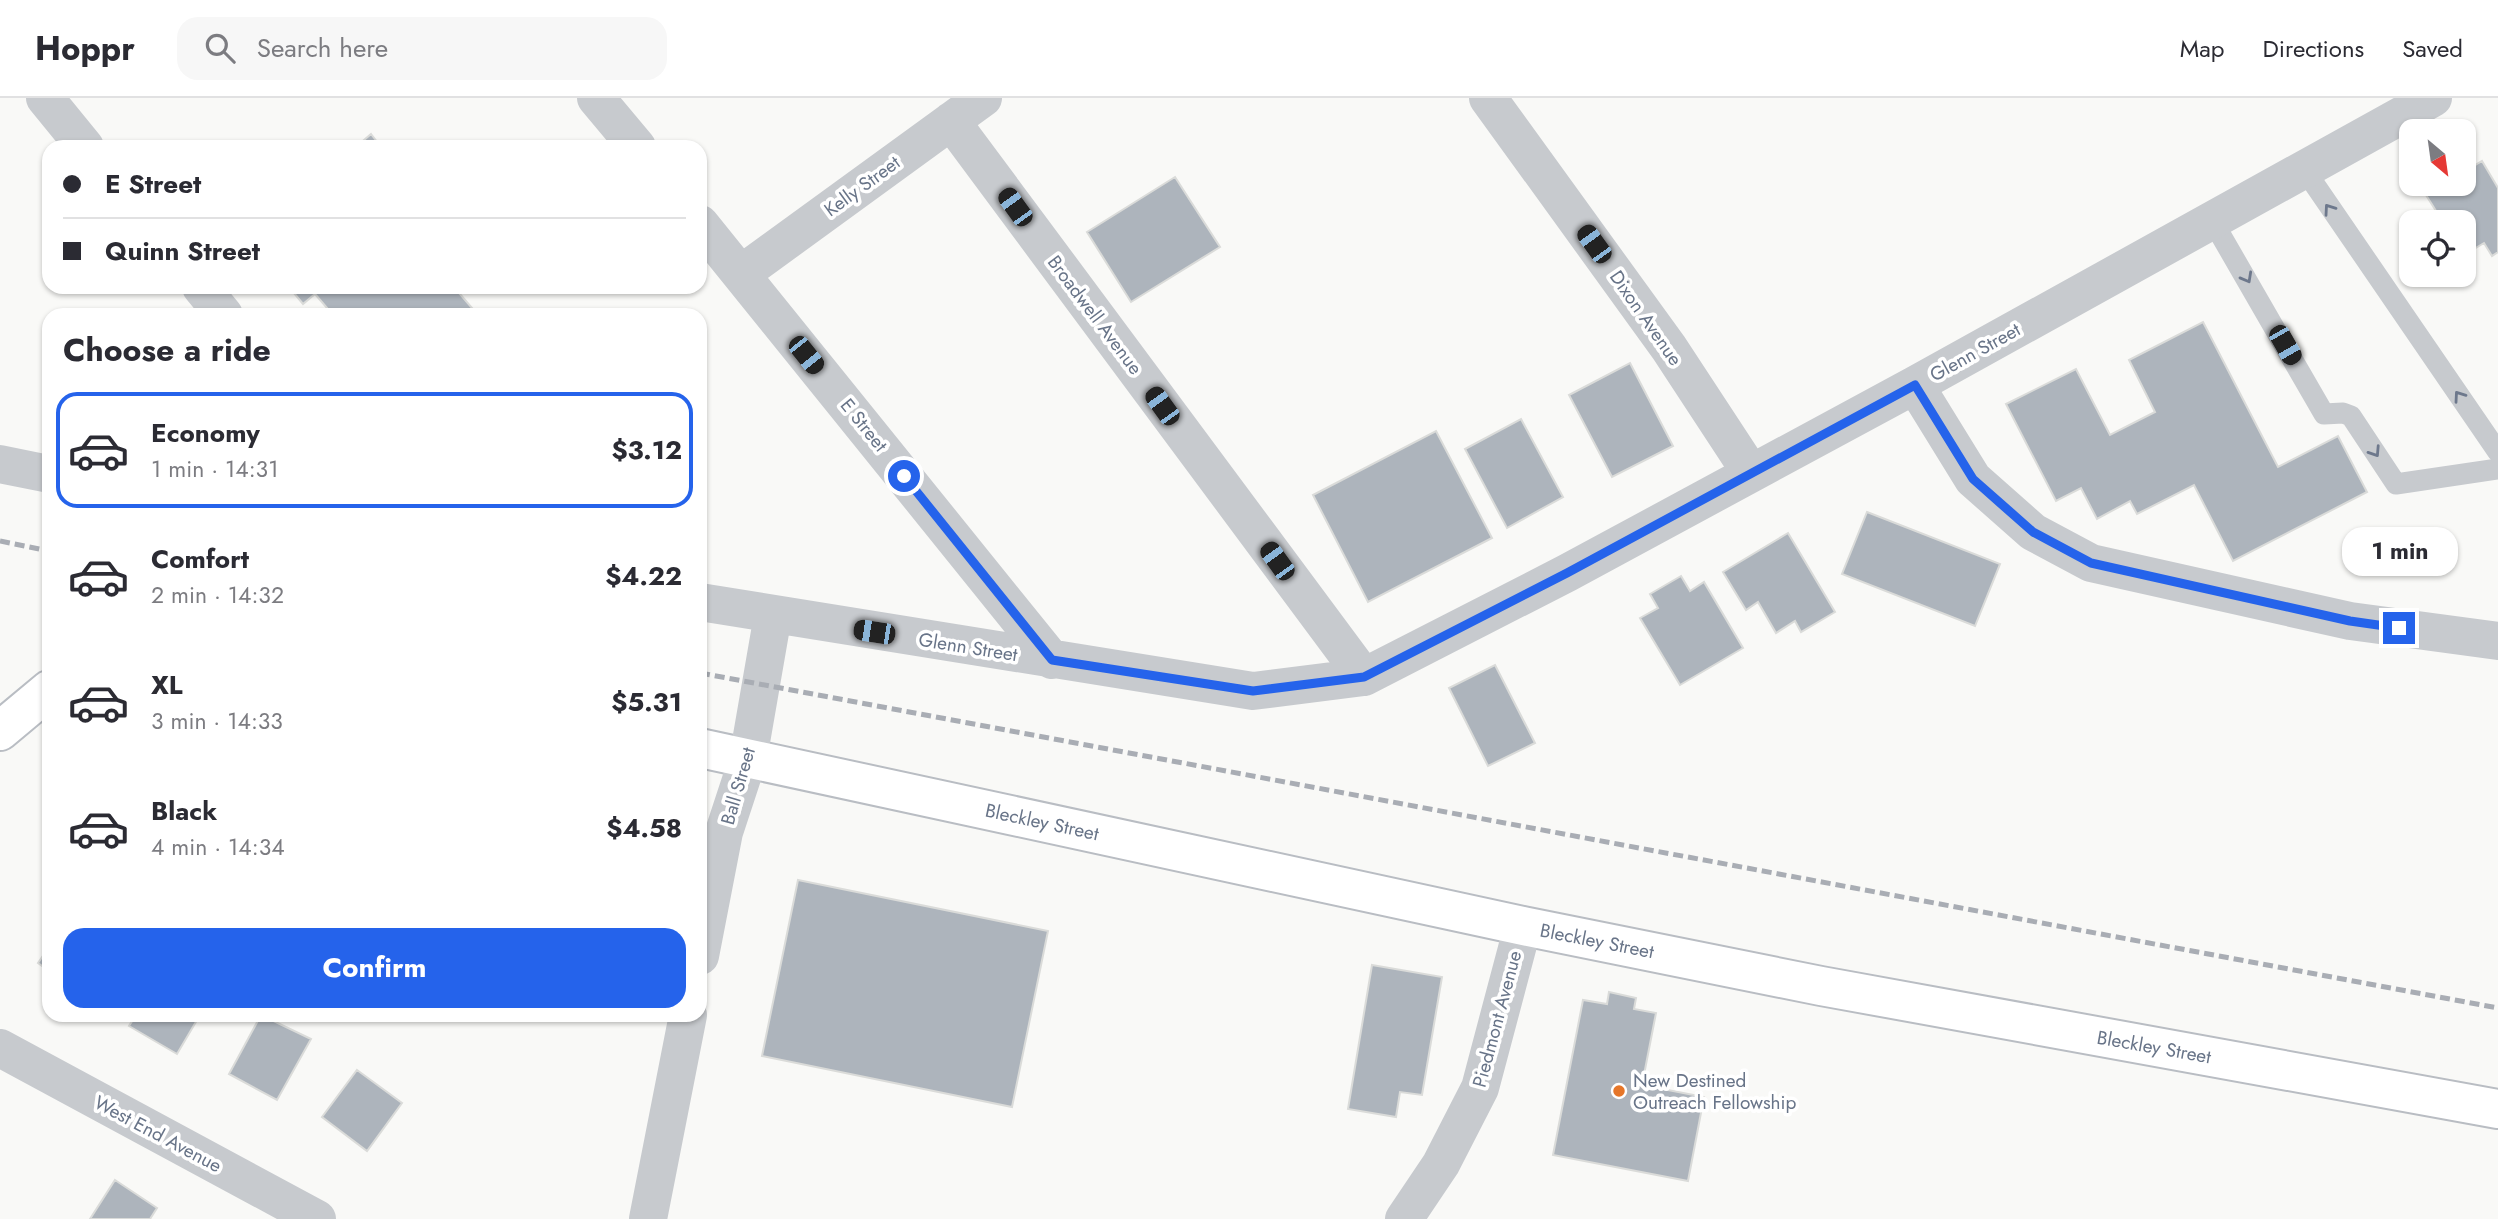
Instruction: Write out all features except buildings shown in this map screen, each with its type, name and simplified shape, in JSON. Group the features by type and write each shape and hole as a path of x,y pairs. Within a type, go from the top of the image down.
{"street":[{"path":"45,98 79,140"},
{"path":"596,98 631,140"},
{"name":"Kelly Street","path":"741,274 983,98"},
{"name":"Dixon Avenue","path":"1488,98 1669,348 1751,472"},
{"name":"Glenn Street","path":"707,603 1253,691 1364,677 1567,573 1915,385 2433,98"},
{"name":"Broadwell Avenue","path":"951,121 1364,677"},
{"name":"E Street","path":"707,233 1052,660"},
{"path":"207,294 218,308"},
{"path":"1915,385 1973,479 2033,532 2091,563 2350,621 2498,641"},
{"path":"0,464 42,473"},
{"name":"Ball Street","path":"707,920 724,832 748,758 773,615"},
{"path":"0,731 42,696"},
{"name":"Bleckley Street","path":"707,749 1523,926 1821,986 2498,1110"},
{"name":"Piedmont Avenue","path":"1404,1219 1441,1164 1480,1088 1523,926"},
{"path":"648,1219 687,1022"},
{"name":"West End Avenue","path":"0,1048 317,1219"}],"lane":[{"path":"2304,169 2498,452"},
{"path":"2212,220 2324,414 2343,412 2351,416 2396,484 2498,469"}],"railway":[{"path":"0,541 42,550"},
{"path":"707,674 2498,1008"}],"place":[{"name":"New Destined Outreach Fellowship","path":"1619,1091"}],"route":[{"path":"904,476 1052,660 1253,691 1364,677 1567,573 1915,385 1973,479 2033,532 2091,563 2350,621 2399,628"}]}
